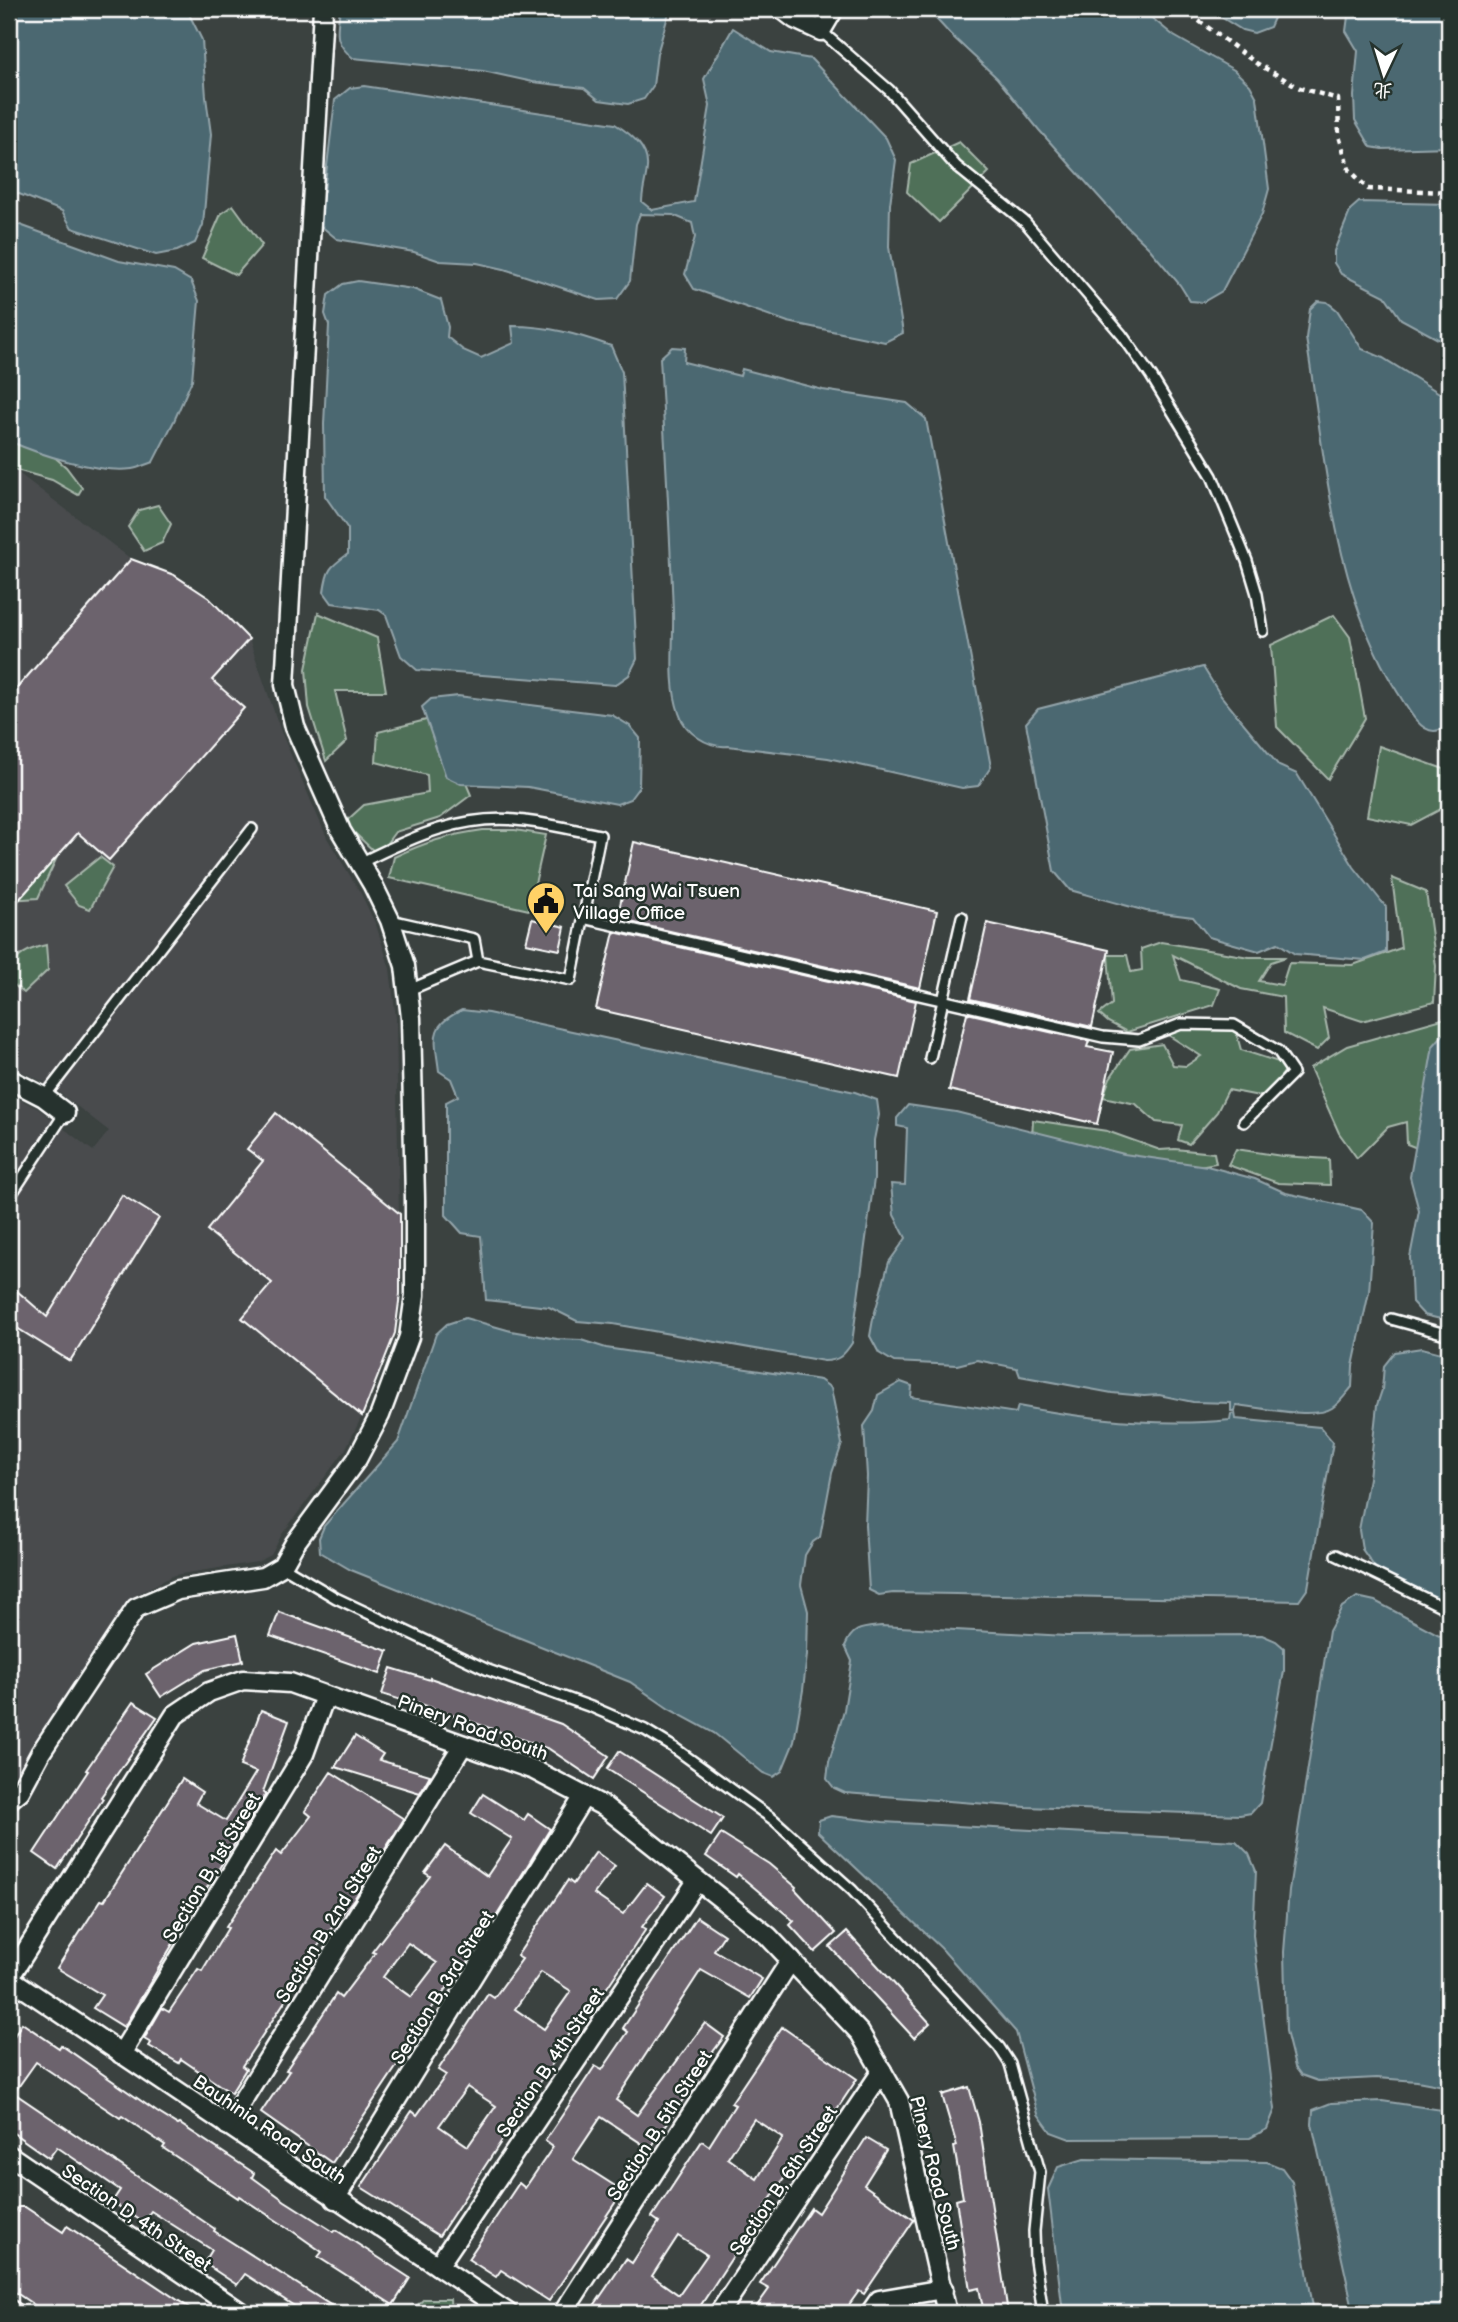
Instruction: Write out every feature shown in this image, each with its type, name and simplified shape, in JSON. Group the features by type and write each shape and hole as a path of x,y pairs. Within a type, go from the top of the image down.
{"street":[{"path":"9,1800 20,1791 41,1752 136,1608 178,1590 262,1577 282,1566 295,1543 357,1459 380,1415 409,1337 415,1295 415,1185 409,990 390,920 341,831 295,727 285,685 323,9"},
{"path":"782,9 795,19 821,30 834,9"},
{"path":"9,1079 44,1097 65,1113"},
{"name":"Pinery Road South","path":"9,1978 175,1715 209,1692 243,1680 290,1683 534,1770 605,1807 768,1936 860,2033 900,2101 947,2313"},
{"name":"Section B, 1st Street","path":"121,2054 304,1754 325,1696"},
{"name":"Section B, 2nd Street","path":"227,2125 463,1745"},
{"name":"Section B, 3rd Street","path":"335,2199 584,1797"},
{"name":"Section B, 4th Street","path":"438,2266 697,1881"},
{"name":"Section B, 5th Street","path":"563,2313 791,1960"},
{"name":"Bauhinia Road South","path":"9,1978 508,2313"},
{"name":"Section B, 6th Street","path":"719,2313 882,2071"},
{"name":"Section D, 4th Street","path":"9,2155 242,2313"},
{"path":"870,2313 879,2300 943,2289"},
{"path":"9,2309 15,2313"}],"lane":[{"path":"821,30 889,90 956,166 1025,222 1122,335 1151,376 1212,477 1247,561 1257,594 1263,631"},
{"path":"360,863 417,835 451,824 523,820 600,835 571,979 478,961 409,990"},
{"path":"44,1097 252,829"},
{"path":"930,1058 962,917"},
{"path":"583,918 1103,1037 1139,1040 1181,1024 1234,1026 1278,1051 1293,1073 1244,1122"},
{"path":"390,920 474,939 478,961"},
{"path":"9,1198 65,1113"},
{"path":"1391,1319 1449,1335"},
{"path":"1336,1555 1449,1610"},
{"path":"282,1566 336,1598 488,1670 594,1708 645,1730 774,1820 852,1890 999,2047 1010,2064 1040,2172 1034,2231 1035,2260 1043,2313"}],"path":[{"path":"1183,9 1256,63 1300,88 1338,99 1339,136 1349,169 1368,189 1449,192"}],"shaded area":[{"path":"9,466 131,559 174,575 209,598 249,639 281,732 327,838 360,892 376,925 390,969 396,1019 400,1294 394,1333 362,1416 345,1450 282,1534 271,1555 257,1562 174,1575 128,1599 31,1746 9,1785 9,1094 37,1108 93,1151 109,1131 51,1086 9,1065"}],"green space":[{"path":"959,142 989,172 939,222 907,192 911,164"},
{"path":"233,205 262,245 236,275 202,258 221,214"},
{"path":"9,428 30,436 66,467 82,488 78,495 52,480 9,468"},
{"path":"158,505 171,524 162,543 144,551 128,527 139,510"},
{"path":"318,613 377,638 386,691 335,691 347,741 326,761 309,707 306,669"},
{"path":"1334,615 1350,637 1365,718 1328,779 1277,727 1271,645"},
{"path":"438,717 471,795 440,818 395,832 378,855 344,823 364,805 428,793 427,775 376,762 378,732"},
{"path":"1379,746 1444,769 1445,807 1411,825 1367,816"},
{"path":"483,830 515,830 546,835 529,910 389,878 394,857 437,840"},
{"path":"28,855 58,855 38,898 9,900 9,882"},
{"path":"100,857 113,867 90,909 79,905 64,886"},
{"path":"1392,878 1426,892 1436,966 1434,1002 1362,1021 1323,1008 1329,1038 1317,1050 1284,1033 1283,997 1241,989 1173,955 1181,980 1220,989 1214,1005 1127,1032 1099,1014 1112,1004 1108,955 1127,955 1131,972 1142,970 1141,949 1161,942 1249,957 1286,957 1271,962 1259,981 1282,985 1289,963 1353,965 1401,948"},
{"path":"46,945 48,970 24,993 9,981 12,966 26,952"},
{"path":"1449,1017 1449,1049 1424,1151 1407,1144 1406,1122 1388,1127 1357,1158 1339,1133 1310,1068 1347,1046"},
{"path":"1191,1024 1234,1025 1241,1050 1288,1065 1269,1098 1228,1090 1217,1112 1189,1144 1178,1140 1182,1125 1156,1122 1136,1104 1103,1097 1110,1078 1130,1049 1162,1044 1173,1065 1186,1066 1201,1056 1165,1033"},
{"path":"1033,1120 1107,1131 1160,1150 1214,1153 1216,1163 1182,1169 1032,1137"},
{"path":"1236,1149 1329,1159 1330,1185 1278,1183 1228,1165"},
{"path":"424,2299 450,2299 451,2313 409,2313"}],"water":[{"path":"9,9 178,9 189,14 202,40 211,134 203,225 195,243 177,251 156,255 72,228 62,211 9,190"},
{"path":"340,9 670,9 657,54 653,86 644,99 628,104 599,100 584,88 533,82 483,71 353,58 339,42"},
{"path":"927,9 1141,9 1174,36 1234,70 1250,85 1257,98 1269,189 1262,214 1222,291 1203,302 1190,301 1149,248 1118,218 1039,130 997,78"},
{"path":"1208,9 1278,9 1270,27 1254,33 1242,30"},
{"path":"1349,9 1449,9 1449,147 1371,147 1355,120 1358,51 1346,31"},
{"path":"733,28 771,52 811,59 886,138 896,160 890,204 889,247 903,333 885,342 788,322 694,289 685,274 695,237 692,223 673,215 640,214 636,224 630,281 617,299 599,300 504,269 477,263 440,261 414,252 337,239 321,226 318,201 324,191 335,100 350,88 364,86 615,124 633,137 645,154 647,168 642,202 652,210 694,202 710,106 704,79"},
{"path":"1359,202 1449,204 1449,345 1401,319 1385,296 1341,274 1334,263 1334,251 1351,209"},
{"path":"9,221 119,261 174,271 191,281 199,301 192,380 153,462 132,469 103,469 52,457 9,441"},
{"path":"358,281 413,289 441,300 448,327 447,337 463,350 481,358 514,343 512,326 538,327 611,346 622,372 637,659 629,675 615,685 417,670 401,656 386,615 379,610 332,603 324,592 330,569 348,554 348,529 325,496 324,424 329,325 325,314 328,295 343,284"},
{"path":"1318,301 1327,302 1337,310 1362,349 1383,358 1449,399 1449,726 1439,730 1423,727 1398,693 1376,654 1345,567 1326,475 1306,338 1310,309"},
{"path":"672,347 685,348 684,362 740,376 742,369 823,390 907,403 926,419 991,767 978,786 962,788 828,758 713,745 698,738 686,727 679,713 673,676 672,581 660,358"},
{"path":"1203,667 1221,696 1279,766 1297,774 1354,867 1386,907 1386,952 1365,960 1295,954 1278,943 1259,951 1209,937 1193,917 1146,911 1070,890 1054,871 1026,723 1038,709"},
{"path":"458,696 612,715 630,726 640,738 639,787 630,799 617,804 528,787 461,784 446,777 422,707 431,699"},
{"path":"462,1010 488,1013 855,1092 877,1100 879,1115 874,1140 874,1179 852,1343 846,1351 837,1358 824,1361 613,1324 577,1321 549,1307 486,1300 481,1236 462,1233 446,1215 446,1102 458,1096 451,1079 439,1071 436,1034 444,1022"},
{"path":"1449,1028 1449,1321 1424,1315 1412,1302 1410,1257 1419,1211 1410,1177 1433,1046"},
{"path":"908,1105 956,1112 1124,1154 1207,1166 1255,1179 1286,1193 1362,1210 1374,1223 1369,1292 1353,1366 1352,1387 1338,1404 1324,1411 1300,1413 1236,1405 1235,1411 1231,1411 1231,1403 1193,1402 1159,1395 1112,1393 1020,1376 1017,1368 977,1360 957,1365 894,1362 879,1353 870,1336 873,1319 889,1262 906,1238 894,1215 891,1184 905,1185 907,1128 897,1126 897,1118"},
{"path":"465,1318 511,1331 581,1340 606,1348 820,1380 831,1388 842,1444 832,1473 820,1537 813,1542 805,1555 801,1585 808,1611 807,1655 794,1742 782,1771 773,1777 763,1773 714,1733 669,1709 630,1682 351,1570 320,1552 319,1538 324,1526 398,1442 436,1334 447,1324"},
{"path":"1422,1348 1449,1355 1449,1602 1411,1588 1376,1569 1362,1549 1359,1530 1384,1366 1395,1352"},
{"path":"901,1382 912,1386 911,1397 1016,1413 1018,1406 1097,1418 1177,1423 1230,1420 1231,1414 1235,1413 1236,1419 1320,1427 1333,1442 1308,1588 1299,1601 893,1593 879,1595 869,1590 864,1426 874,1411 878,1395"},
{"path":"1357,1597 1375,1601 1449,1640 1449,2087 1377,2078 1318,2081 1301,2075 1295,2067 1286,2031 1284,1952 1289,1890 1329,1631 1342,1607"},
{"path":"881,1626 1066,1636 1262,1635 1276,1641 1284,1648 1284,1671 1260,1803 1251,1813 1240,1815 1026,1807 845,1793 834,1788 827,1779 829,1762 844,1710 852,1661 845,1646 855,1632"},
{"path":"831,1816 883,1822 1236,1841 1249,1854 1256,1871 1253,1935 1275,2109 1267,2129 1250,2138 1070,2139 1051,2132 1038,2114 1016,2032 941,1948 818,1832 819,1820"},
{"path":"1382,2101 1449,2111 1449,2313 1354,2313 1312,2124 1313,2110 1331,2103"},
{"path":"1084,2159 1267,2162 1282,2168 1292,2182 1314,2313 1063,2313 1048,2189 1058,2167"}],"building":[{"path":"131,559 174,575 209,598 249,639 212,680 244,708 109,860 78,833 9,911 9,697"},
{"path":"634,842 937,911 920,988 617,919"},
{"name":"Tai Sang Wai Tsuen Village Office","path":"532,919 565,927 560,950 526,943"},
{"path":"987,923 1109,950 1092,1027 970,999"},
{"path":"614,932 916,1001 899,1078 596,1009"},
{"path":"967,1013 1089,1041 1087,1047 1113,1052 1097,1124 949,1090"},
{"path":"276,1113 400,1214 400,1294 395,1333 362,1416 242,1318 272,1283 207,1230 263,1161 247,1149"},
{"path":"122,1195 159,1218 70,1361 9,1323 9,1284 47,1317"},
{"path":"279,1612 388,1651 380,1674 270,1636"},
{"path":"237,1634 243,1661 205,1670 161,1697 146,1674 196,1643"},
{"path":"391,1668 430,1678 561,1724 609,1756 594,1779 549,1749 418,1703 417,1705 382,1694"},
{"path":"133,1702 157,1717 101,1797 103,1799 57,1869 34,1853"},
{"path":"261,1710 289,1721 263,1792 266,1794 194,1908 124,2027 93,2008 102,1995 57,1968 101,1900 104,1901 182,1779 202,1792 196,1803 226,1821 256,1772 240,1766"},
{"path":"355,1736 383,1754 379,1760 430,1775 420,1793 335,1767"},
{"path":"619,1751 723,1818 711,1836 607,1769"},
{"path":"331,1772 404,1819 356,1896 299,1971 303,1974 242,2066 246,2069 231,2093 181,2059 179,2063 149,2046 151,2043 144,2039 162,2008 169,2012 198,1969 202,1971 228,1928 226,1927 276,1851 281,1855 311,1816 305,1811"},
{"path":"483,1794 524,1820 528,1814 550,1829 459,1977 457,1975 426,2016 429,2018 332,2163 261,2113 336,1994 341,1998 375,1953 372,1952 430,1876 425,1873 445,1846 487,1876 512,1839 471,1813","holes":["408,1943 437,1963 411,1997 383,1977"]},
{"path":"721,1834 769,1864 796,1887 836,1933 815,1952 790,1925 794,1921 738,1874 736,1877 706,1856"},
{"path":"596,1852 615,1866 594,1894 623,1914 647,1883 665,1896 642,1927 646,1929 596,2004 592,2002 564,2041 566,2043 439,2236 361,2187 412,2111 417,2115 446,2075 438,2070 488,1994 494,1998 522,1959 517,1956 568,1880 573,1884","holes":["541,1972 571,1991 544,2029 515,2009","467,2087 496,2106 468,2146 439,2126"]},
{"path":"697,1917 724,1935 714,1950 762,1979 750,1998 701,1970 616,2100 637,2115 705,2023 724,2037 698,2072 700,2074 650,2149 601,2117 573,2159 623,2191 549,2301 501,2270 496,2277 468,2259 519,2183 525,2188 553,2147 545,2141 595,2066 602,2070 628,2032 623,2028"},
{"path":"847,1932 930,2023 914,2038 830,1947"},
{"path":"22,2023 59,2048 61,2045 157,2112 254,2173 252,2177 285,2201 410,2278 393,2305 318,2257 322,2252 288,2228 239,2196 238,2198 163,2148 165,2145 122,2116 120,2118 36,2062 14,2093 215,2229 214,2231 343,2313 305,2313 245,2274 237,2285 204,2263 212,2250 151,2211 143,2222 112,2202 120,2190 57,2147 49,2158 9,2130 9,2044"},
{"path":"782,2027 857,2079 807,2154 802,2151 699,2308 707,2313 589,2313 626,2259 632,2263 659,2222 652,2217 702,2141 709,2146 735,2105 731,2103","holes":["754,2119 783,2138 757,2179 728,2158","678,2236 707,2255 679,2295 652,2276"]},
{"path":"969,2087 979,2122 1008,2313 984,2313 979,2288 970,2290 956,2200 963,2198 954,2147 957,2146 942,2095"},
{"path":"866,2138 886,2150 864,2185 914,2220 864,2294 859,2291 843,2313 752,2313 769,2289 760,2284 811,2208 818,2213"},
{"path":"18,2207 25,2207 63,2232 67,2226 197,2313 46,2313 9,2288 9,2221"}],"place":[{"name":"Tai Sang Wai Tsuen Village Office","path":"546,935"}]}
